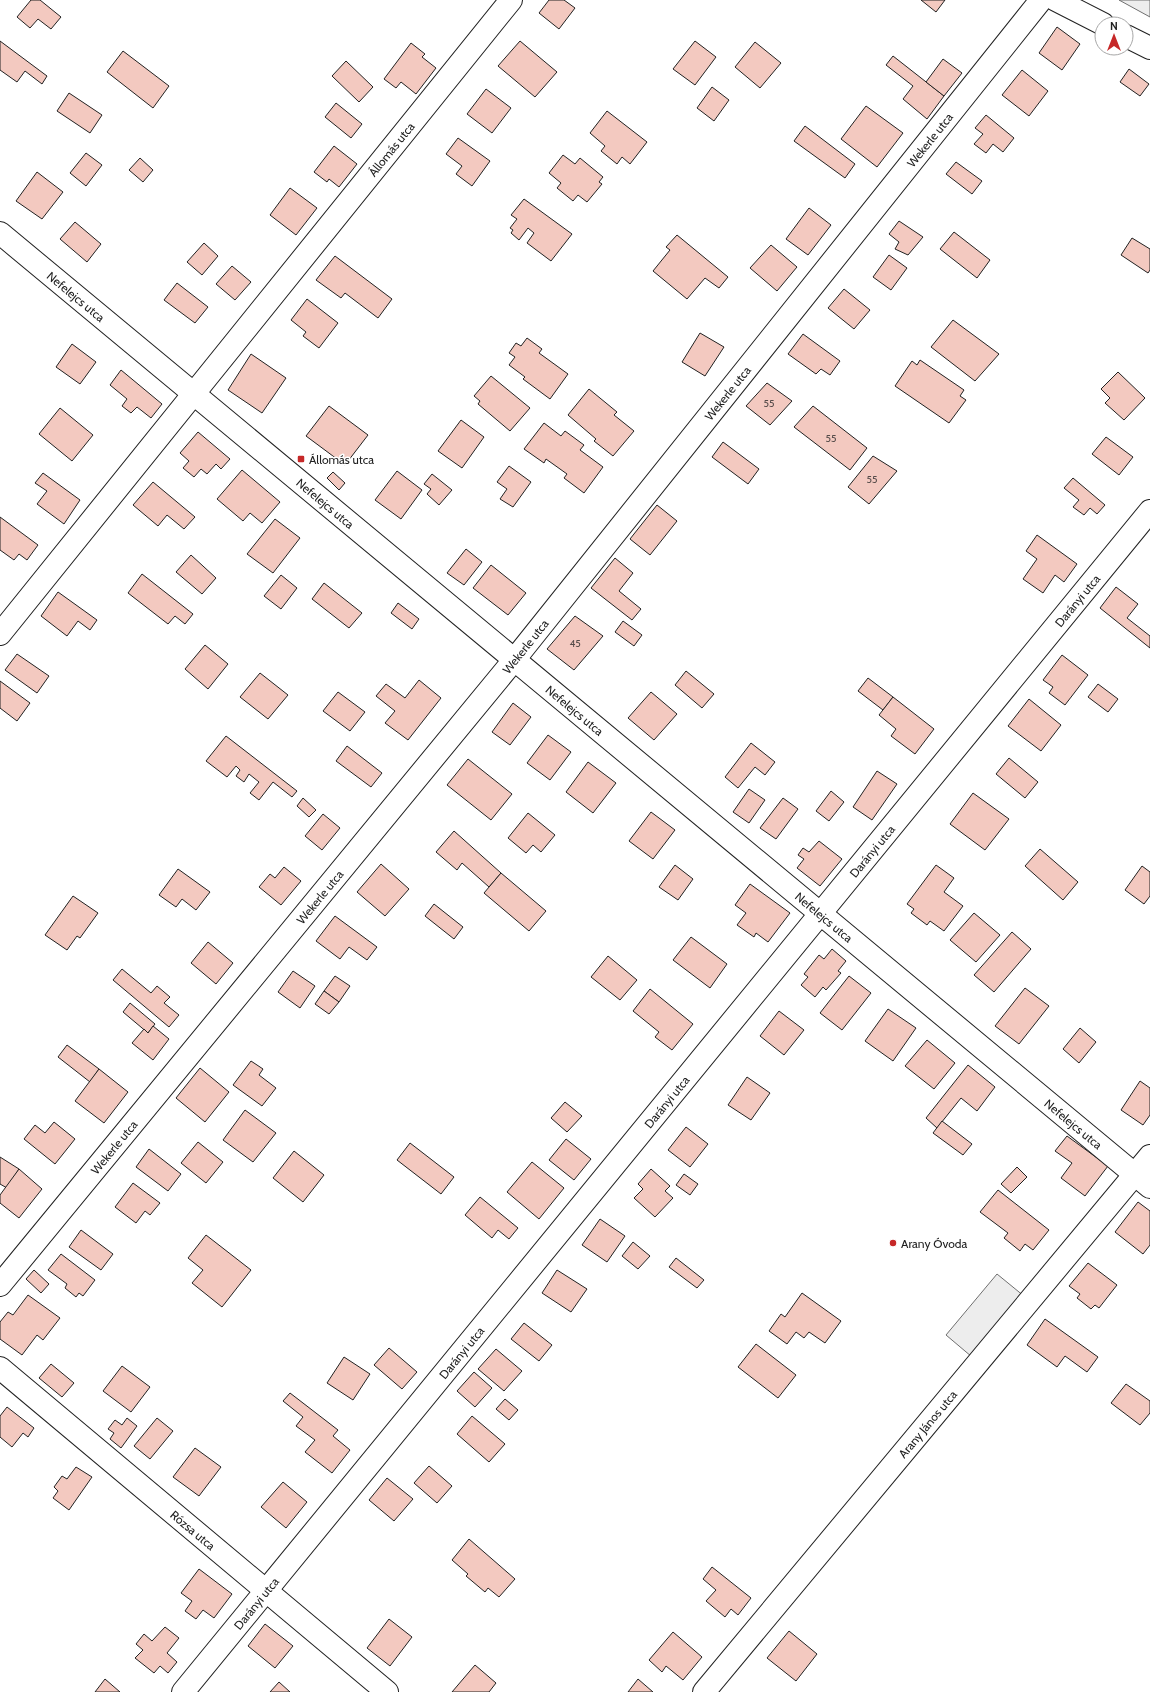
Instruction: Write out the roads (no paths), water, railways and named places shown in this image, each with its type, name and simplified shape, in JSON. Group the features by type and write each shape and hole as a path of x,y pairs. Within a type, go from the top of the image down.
{"street":[{"name":"Állomás utca","path":"0,634 195,395 511,0"},
{"name":"Wekerle utca","path":"0,1285 514,660 1040,0"},
{"path":"1056,0 1094,19"},
{"path":"1134,40 1150,48"},
{"name":"Nefelejcs utca","path":"0,233 1142,1181"},
{"name":"Darányi utca","path":"183,1692 819,913 1150,511"},
{"name":"Arany János utca","path":"704,1692 1142,1181 1150,1156"},
{"name":"Rózsa utca","path":"0,1368 387,1692"}],"place":[{"name":"Állomás utca","path":"301,459"},
{"name":"Arany Óvoda","path":"893,1243"}]}
